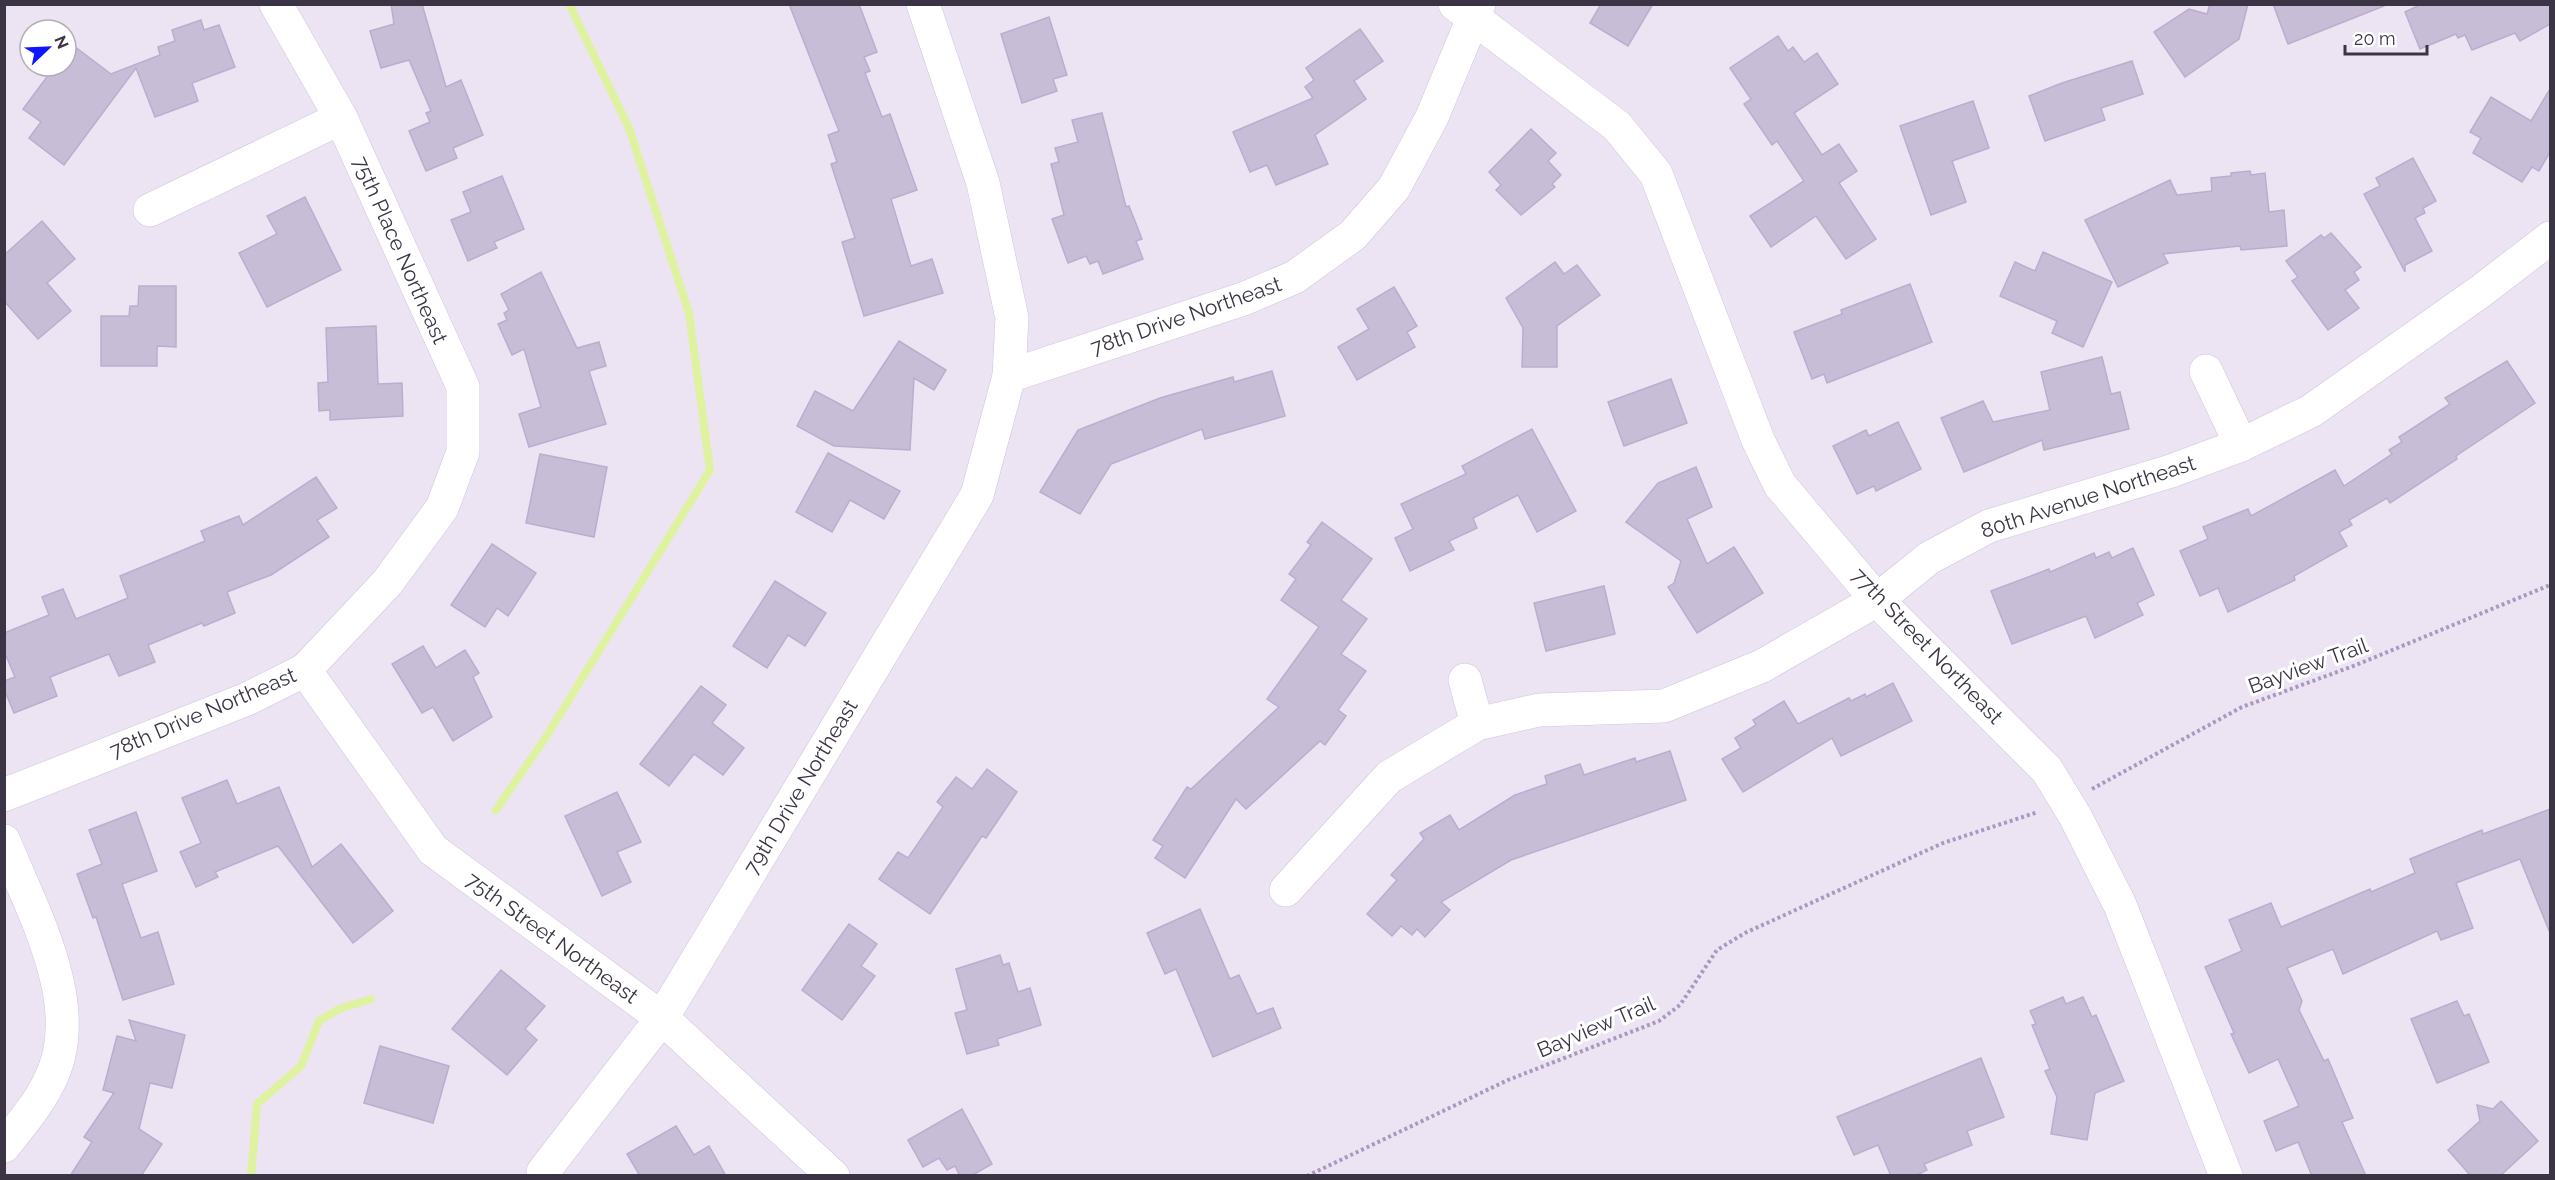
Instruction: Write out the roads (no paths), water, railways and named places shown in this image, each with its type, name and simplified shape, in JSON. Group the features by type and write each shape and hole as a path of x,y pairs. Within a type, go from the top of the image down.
{"street":[{"name":"75th Place Northeast","path":"276,4 340,118 463,387 463,452 442,508"},
{"name":"79th Drive Northeast","path":"543,1172 662,1018 977,495 1009,376 1012,318 984,183 923,4"},
{"name":"78th Drive Northeast","path":"1009,376 1242,299 1285,282 1353,235 1400,178 1432,117 1468,8"},
{"name":"77th Street Northeast","path":"1468,8 1617,126 1656,174 1758,440 1780,485 1876,600 2047,771 2066,801 2120,905 2226,1176"},
{"path":"150,210 340,118"},
{"name":"80th Avenue Northeast","path":"1286,890 1389,777 1476,724 1539,710 1664,706 1762,666 1876,600 1929,558 1989,526 2171,471 2241,445 2311,411 2481,291 2550,238"},
{"path":"2206,371 2241,445"},
{"name":"78th Drive Northeast","path":"4,795 247,699 305,670 387,583 442,508"},
{"name":"75th Street Northeast","path":"305,670 433,850 662,1018 833,1176"},
{"path":"1465,680 1476,724"},
{"path":"4,841 58,979 64,1024 59,1056 50,1082 4,1146"}],"waterway":[{"path":"496,810 546,737 710,470 689,313 629,128 569,4"},
{"path":"251,1176 257,1104 301,1066 319,1021 339,1009 371,999"}]}
